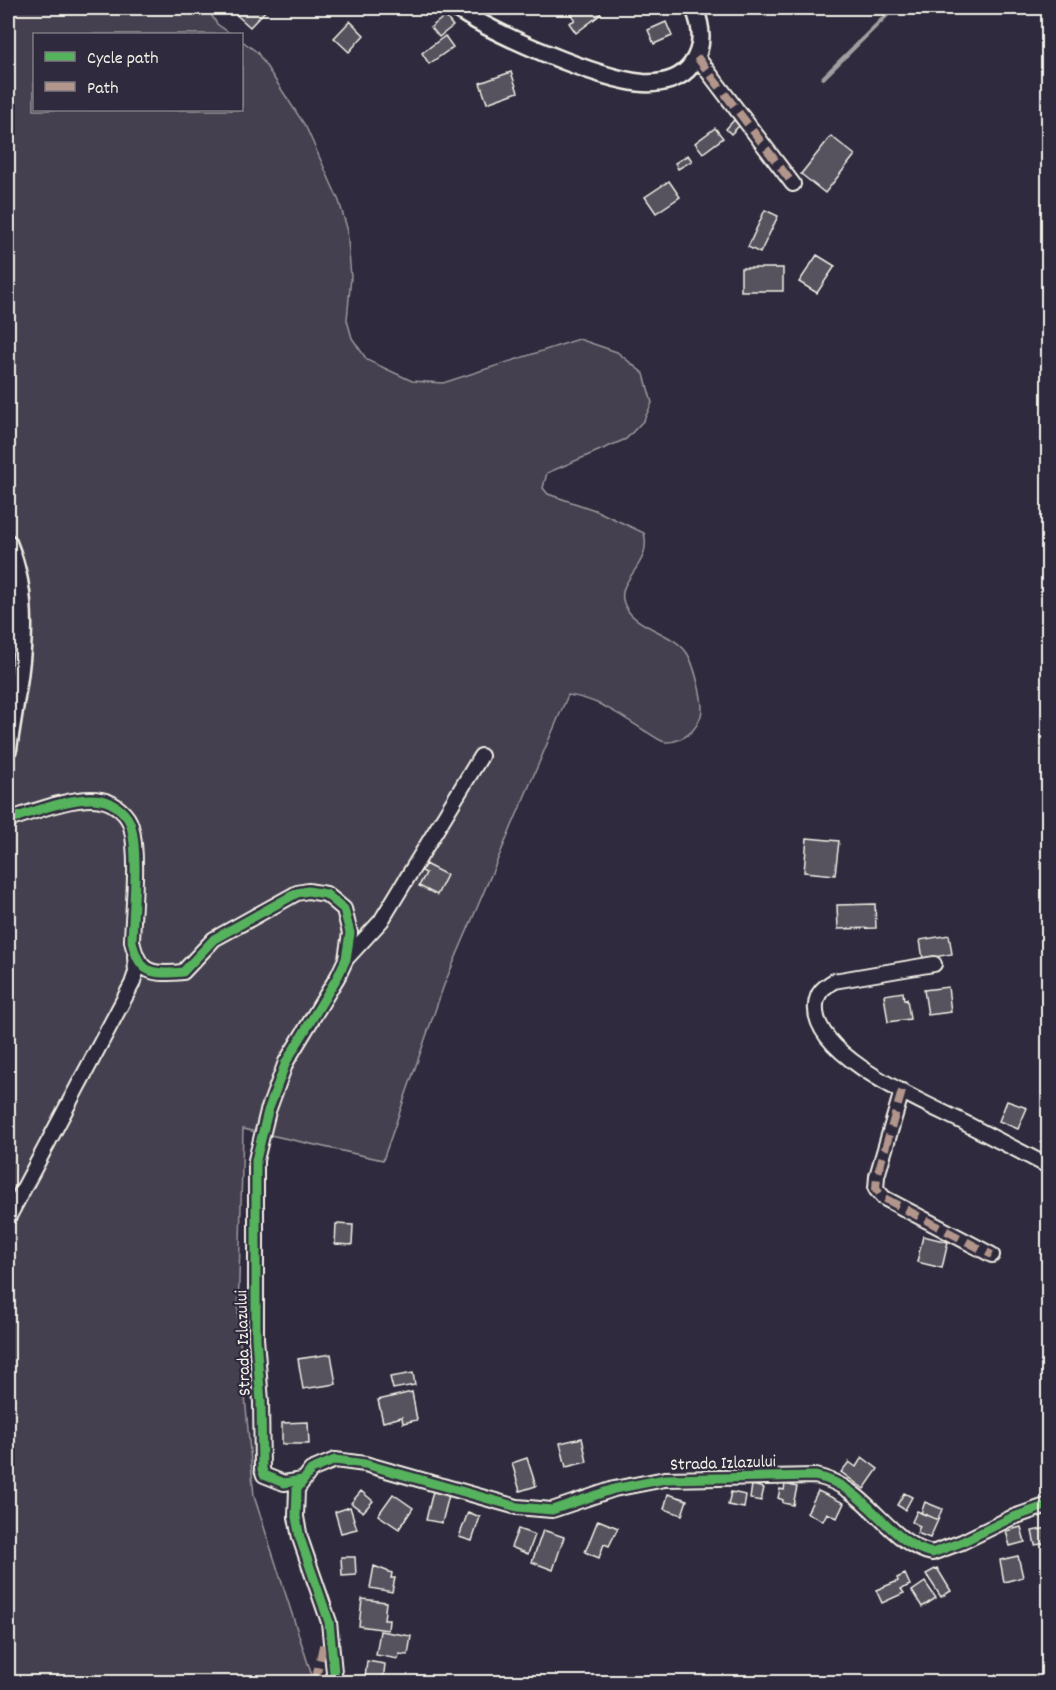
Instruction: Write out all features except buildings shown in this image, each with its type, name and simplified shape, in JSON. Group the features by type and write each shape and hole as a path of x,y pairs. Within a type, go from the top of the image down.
{"street":[{"path":"456,8 529,45 590,70 629,81 664,82 679,76 697,57 701,34 694,8"},
{"path":"697,57 793,184"},
{"path":"8,543 18,569 24,603 24,637 8,749"},
{"path":"346,959 381,921 481,756"},
{"path":"8,820 85,800 102,800 124,813 131,825 134,846 132,941 136,972 128,994 8,1218"},
{"name":"Strada Izlazului","path":"135,956 144,969 155,974 183,972 214,939 274,905 308,891 326,894 344,909 350,933 346,959 286,1062 267,1111 256,1160 256,1338 264,1475 276,1482 302,1480 311,1470 323,1464 335,1460 349,1461 517,1507 552,1510 614,1489 665,1479 815,1476 831,1479 848,1488 909,1543 932,1553 962,1542 1011,1518 1048,1506"},
{"path":"934,964 834,981 824,987 817,997 815,1012 820,1028 832,1043 878,1078 1048,1166"},
{"path":"902,1091 877,1176 876,1190 884,1198 992,1255"},
{"path":"302,1480 294,1497 296,1517 300,1538 329,1622 335,1683"}],"shaded area":[{"path":"8,8 211,8 210,13 217,24 230,33 33,33 33,111 243,111 243,42 257,52 306,127 339,201 347,228 351,277 347,320 352,338 367,360 412,381 443,383 579,339 617,352 644,374 652,403 644,420 626,439 547,473 543,488 548,494 595,510 644,533 643,554 625,587 624,603 635,618 672,639 687,653 695,672 702,712 693,730 673,742 665,742 599,704 568,695 444,985 383,1160 243,1129 238,1318 254,1496 314,1682 8,1682"}],"waterway":[{"path":"823,78 894,8"}],"marked path":[{"path":"697,57 793,184"},
{"path":"902,1091 877,1176 876,1189 884,1198 992,1255"},
{"path":"315,1682 325,1637"}],"cycle path":[{"path":"8,820 54,805 91,799 111,803 124,813 131,826 135,852 132,941 143,966 155,972 183,972 214,939 297,893 308,891 326,894 344,909 350,933 346,959 286,1062 268,1111 256,1160 256,1338 261,1402 262,1469 264,1475 284,1483 302,1480"},
{"path":"335,1682 329,1622 300,1538 296,1517 297,1489 311,1470 335,1460 365,1464 517,1507 552,1510 614,1489 665,1479 815,1476 849,1491 902,1538 932,1553 962,1542 1011,1518 1048,1505"}]}
